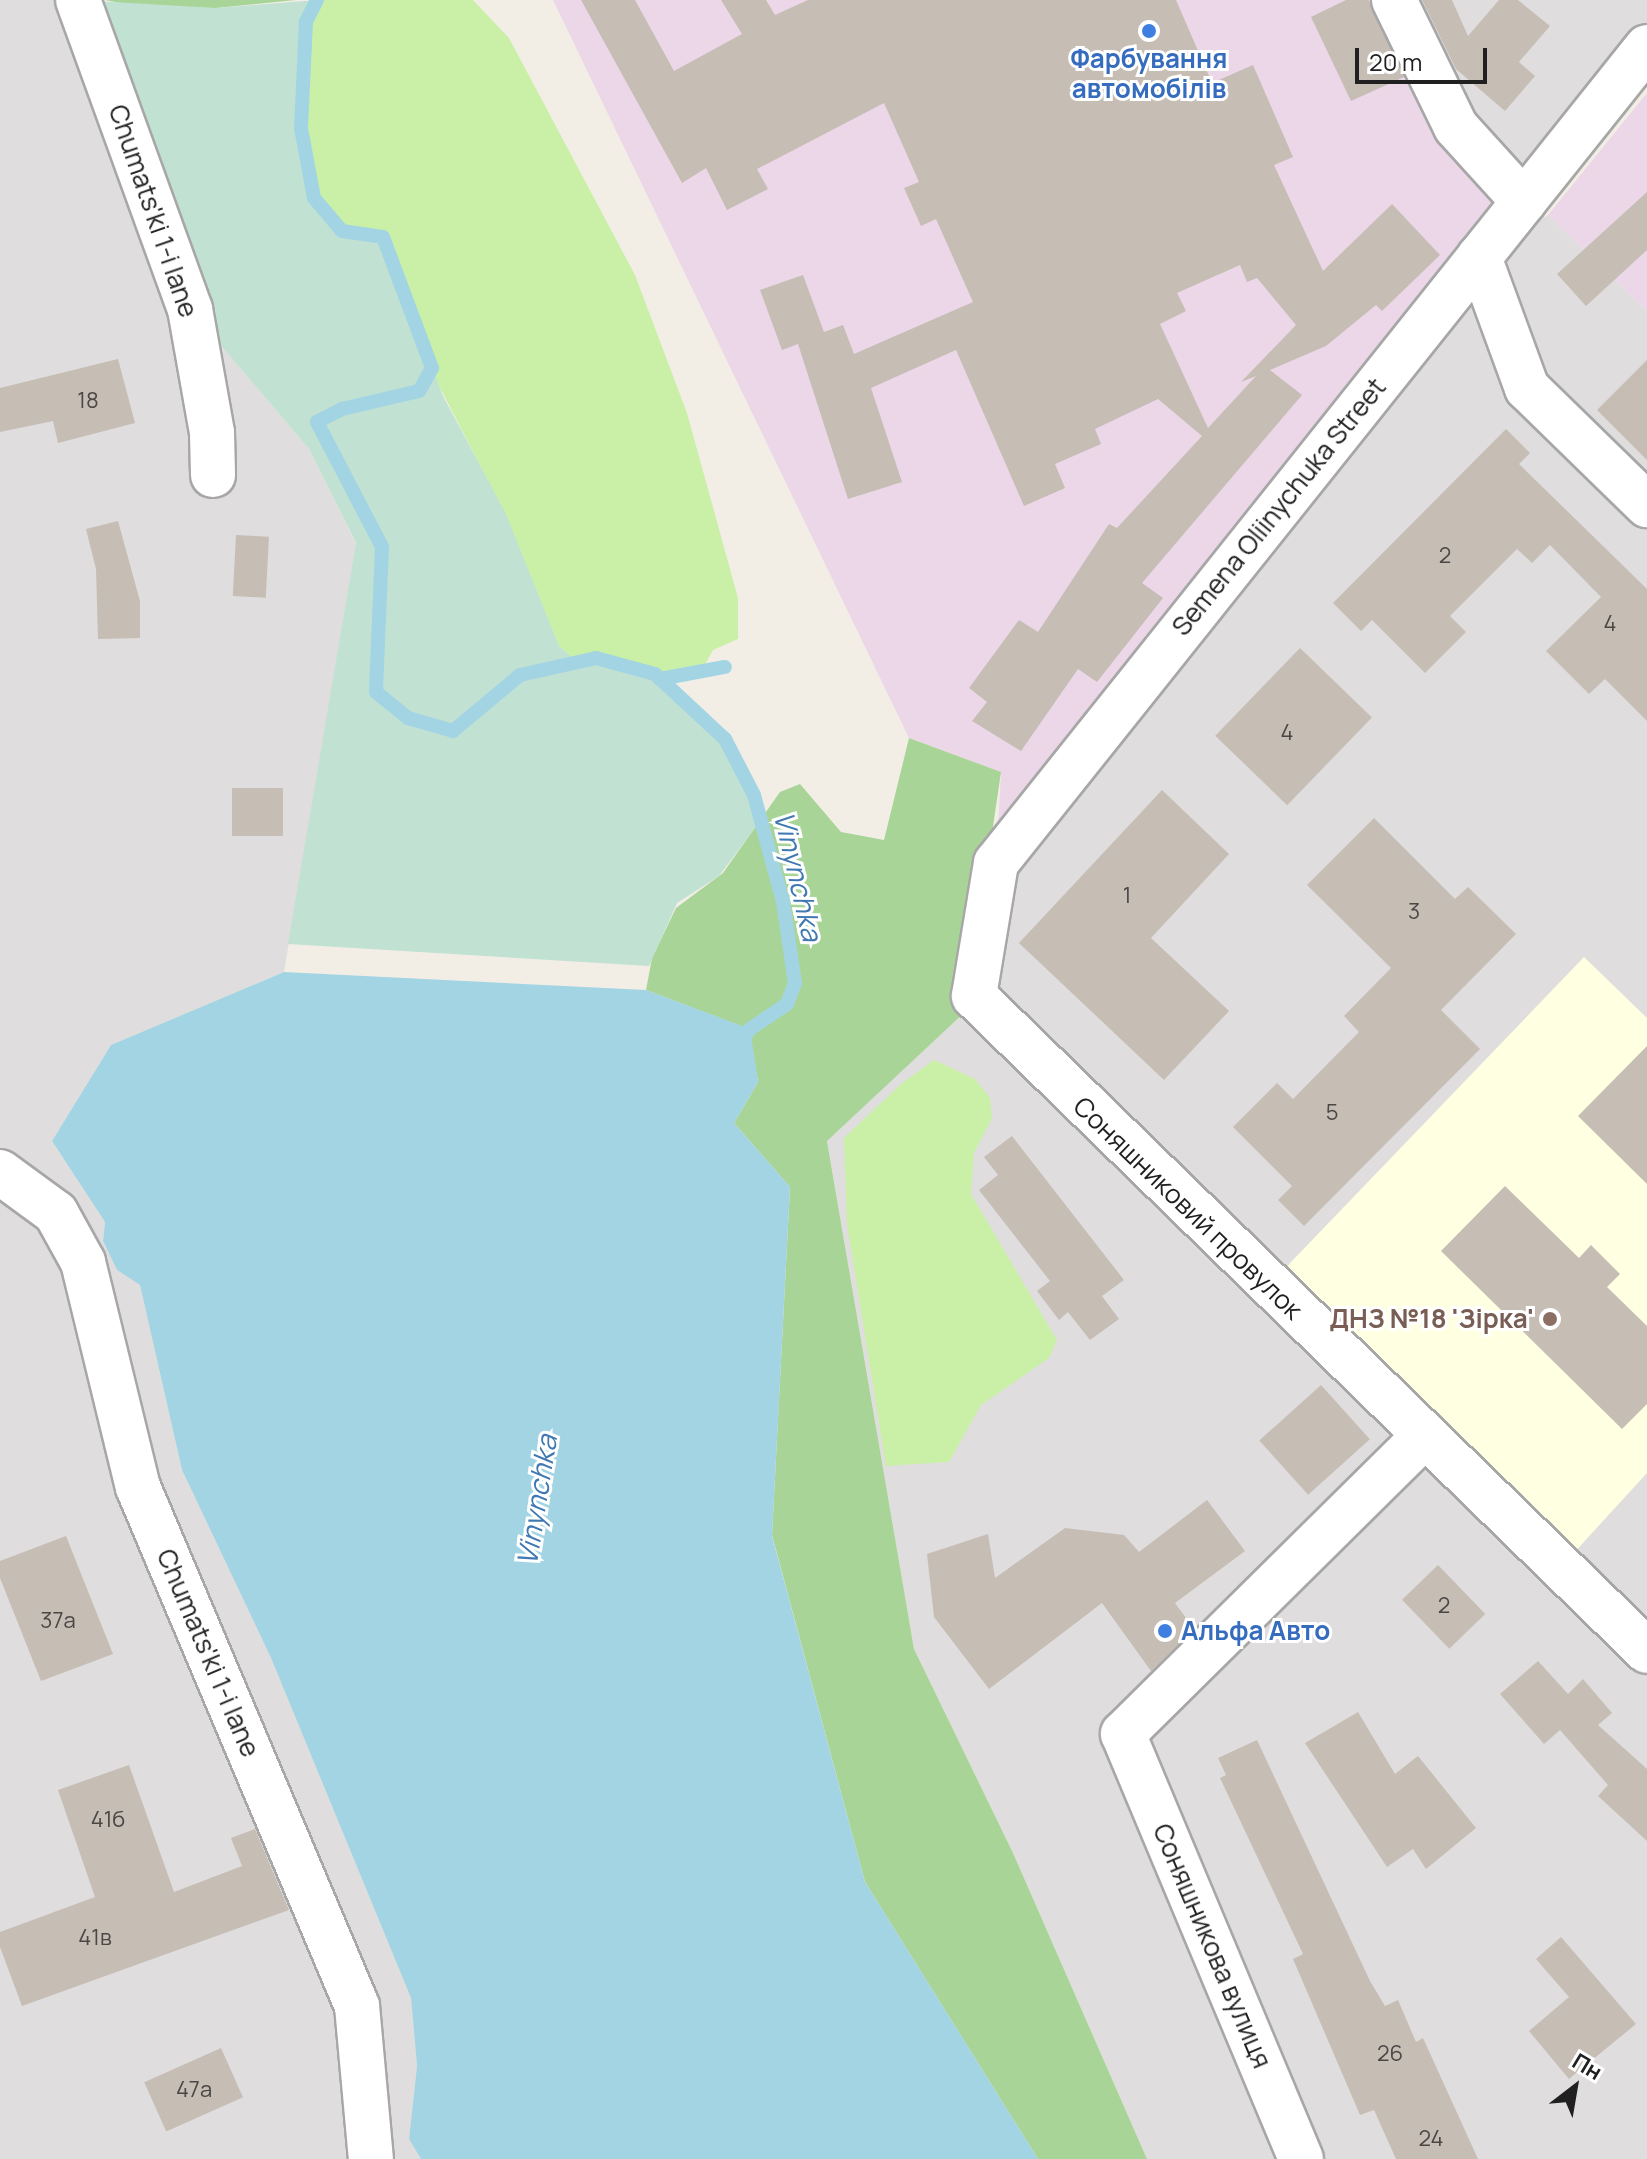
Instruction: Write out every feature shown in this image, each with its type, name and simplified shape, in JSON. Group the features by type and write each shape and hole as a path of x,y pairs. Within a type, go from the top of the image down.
{"street":[{"name":"Chumats'ki 1-i lane","path":"78,0 190,309 212,433 213,475"},
{"path":"1394,0 1456,127 1524,202"},
{"name":"Semena Oliinychuka Street","path":"974,996 996,863 1647,47"},
{"path":"1479,257 1527,388 1647,505"},
{"name":"Соняшниковий провулок","path":"974,996 1647,1651"},
{"name":"Chumats'ki 1-i lane","path":"0,1172 56,1213 83,1262 138,1487 357,2006 371,2159"},
{"name":"Соняшникова вулиця","path":"1301,2159 1123,1734 1424,1436"}],"shaded area":[{"path":"0,0 78,0 190,309 309,449 356,544 284,972 111,1045 52,1141 105,1222 103,1241 117,1270 140,1285 182,1470 271,1658 411,1998 417,2066 409,2139 421,2159 0,2159"},
{"path":"78,0 216,8 317,0 306,22 301,128 314,198 342,231 383,237 443,396 506,514 559,646 575,660 655,674 725,739 756,802 760,819 755,828 719,876 677,903 649,966 288,944 356,543 309,449 190,309"},
{"path":"553,0 1394,0 1524,202 996,863 1001,772 909,738"},
{"path":"1394,0 1647,0 1647,46 1524,202"},
{"path":"1647,93 1647,311 1548,215"},
{"path":"1548,215 1647,311 1647,2159 1147,2159 1013,1853 914,1649 827,1140 966,1011 996,863 1479,257"},
{"path":"1584,957 1647,1018 1647,1473 1560,1568 1268,1286"}],"green space":[{"path":"105,0 296,0 216,8 140,7"},
{"path":"317,0 473,0 509,38 635,275 687,413 738,598 738,639 713,650 702,670 655,674 575,660 559,646 487,479 435,378 342,231 314,198 301,128 306,22"},
{"path":"909,738 1001,772 966,1011 827,1141 914,1649 1013,1853 1147,2159 1038,2159 865,1882 772,1535 790,1187 734,1123 758,1082 749,1029 646,990 652,958 676,908 723,873 780,792 800,784 841,832 884,840"},
{"path":"934,1060 975,1079 990,1098 992,1118 974,1153 971,1194 1057,1340 1049,1358 981,1405 949,1462 886,1466 847,1224 844,1138 901,1084"}],"water":[{"path":"284,972 646,990 750,1029 758,1082 734,1123 790,1187 772,1536 865,1882 1038,2159 421,2159 409,2139 417,2066 411,1998 271,1658 182,1470 140,1285 117,1270 103,1241 105,1222 52,1141 111,1045"}],"building":[{"path":"581,0 635,0 674,71 742,34 721,0 766,0 775,15 808,0 1176,0 1212,83 1253,65 1293,157 1274,165 1323,271 1392,204 1440,255 1382,311 1376,305 1326,346 1270,370 1302,395 1142,583 1163,598 1097,682 1078,669 1021,751 972,721 987,702 969,688 1019,620 1038,632 1109,524 1117,528 1202,436 1158,399 1095,429 1101,444 1055,464 1065,488 1024,506 956,350 871,388 902,482 848,499 798,344 782,350 760,290 803,275 824,332 843,325 854,354 973,302 936,219 921,226 904,188 919,182 884,103 757,169 768,189 727,210 706,168 682,183","holes":["1240,265 1247,282 1257,278 1296,325 1241,382 1256,376 1208,428 1160,324 1186,311 1177,293"]},
{"path":"1346,0 1369,0 1404,77 1351,101 1311,17"},
{"path":"1422,0 1452,0 1468,36 1499,0 1518,0 1550,26 1519,62 1535,76 1505,111 1456,69"},
{"path":"1647,192 1647,250 1586,306 1557,274"},
{"path":"118,359 135,423 58,443 53,421 0,432 0,388"},
{"path":"1647,360 1647,460 1597,410"},
{"path":"1506,429 1530,453 1519,464 1647,589 1647,721 1605,679 1589,694 1546,651 1601,597 1550,545 1532,563 1517,549 1450,616 1466,632 1425,673 1372,620 1361,631 1333,603"},
{"path":"118,521 140,601 140,638 98,639 96,569 86,529"},
{"path":"236,535 269,537 266,598 233,596"},
{"path":"1300,648 1372,717 1287,805 1215,736"},
{"path":"232,788 283,788 283,836 232,836"},
{"path":"1162,790 1229,854 1151,938 1229,1011 1164,1080 1019,943"},
{"path":"1374,818 1455,899 1468,887 1516,934 1441,1010 1480,1049 1304,1226 1278,1200 1292,1186 1233,1127 1277,1083 1293,1099 1359,1032 1344,1016 1391,968 1307,885"},
{"path":"1647,1046 1647,1184 1578,1116"},
{"path":"1012,1136 1124,1280 1102,1296 1119,1319 1090,1340 1068,1312 1059,1320 1037,1291 1050,1281 979,1190 998,1175 984,1157"},
{"path":"1505,1186 1579,1258 1591,1245 1620,1274 1607,1287 1647,1326 1647,1404 1622,1429 1441,1251"},
{"path":"1321,1385 1370,1439 1308,1495 1259,1441"},
{"path":"1207,1500 1245,1551 1175,1603 1194,1629 1151,1671 1102,1603 989,1689 934,1617 927,1554 988,1534 995,1578 1065,1528 1124,1535 1139,1552"},
{"path":"66,1536 113,1654 41,1681 0,1578 0,1561"},
{"path":"1438,1565 1485,1614 1449,1649 1402,1600"},
{"path":"1538,1661 1568,1694 1583,1679 1612,1713 1598,1725 1647,1769 1647,1841 1598,1796 1608,1785 1560,1730 1544,1744 1500,1694"},
{"path":"1358,1712 1395,1774 1418,1756 1476,1828 1426,1869 1413,1849 1387,1867 1305,1743"},
{"path":"1257,1740 1370,1981 1385,2006 1398,2000 1416,2042 1423,2038 1478,2159 1396,2159 1374,2110 1360,2115 1293,1959 1303,1954 1220,1778 1226,1775 1218,1758"},
{"path":"129,1765 174,1892 242,1866 231,1838 255,1829 289,1910 22,2006 0,1947 0,1932 95,1897 58,1790"},
{"path":"1561,1937 1636,2024 1569,2079 1529,2031 1569,1997 1536,1959"},
{"path":"221,2048 243,2097 166,2131 144,2082"}],"waterway":[{"name":"Vinynchka","path":"317,0 306,22 301,128 314,198 342,231 383,237 432,368 419,391 342,409 317,422 382,547 376,692 408,718 453,731 520,675 596,658 655,674 725,739 754,795 783,902 795,983 787,1004 750,1029 740,1043"},
{"path":"660,679 725,667"}],"place":[{"name":"Фарбування автомобілів","path":"1149,31"},
{"name":"ДНЗ №18 'Зірка'","path":"1550,1319"},
{"name":"Альфа Авто","path":"1165,1631"}]}
